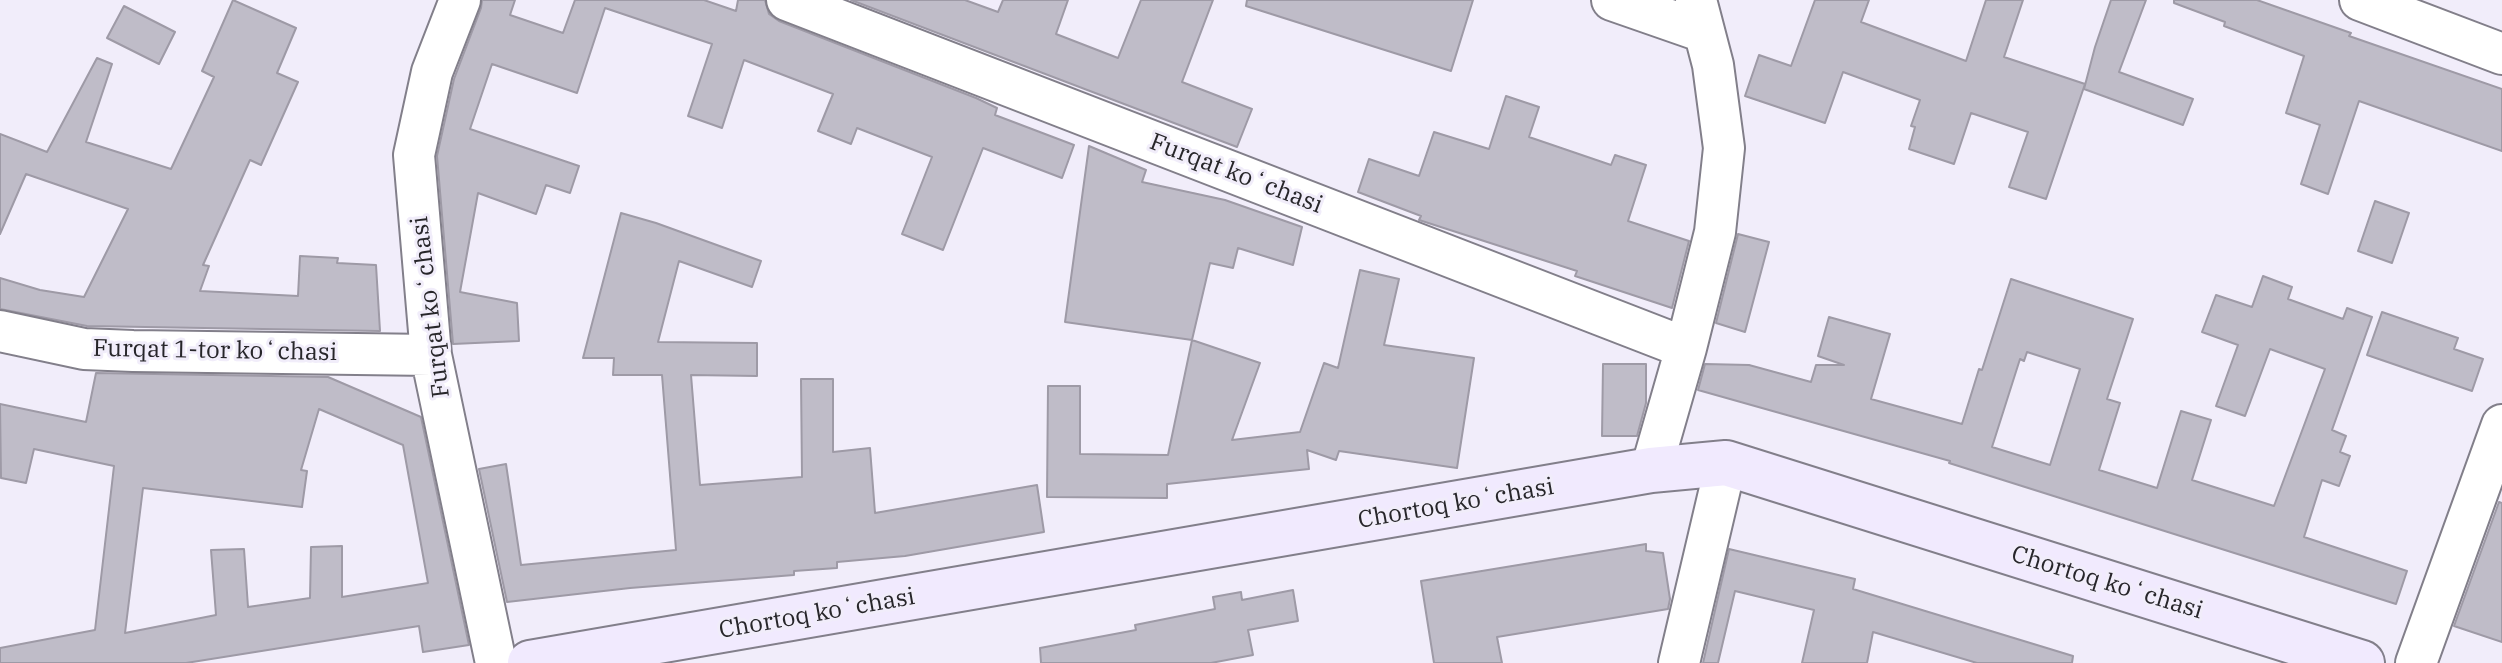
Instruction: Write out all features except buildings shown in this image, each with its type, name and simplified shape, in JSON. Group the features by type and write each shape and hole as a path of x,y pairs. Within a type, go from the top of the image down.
{"main road":[{"name":"Chortoq koʻchasi","path":"530,663 1651,470 1726,463 2362,663"}],"street":[{"name":"Furqat koʻchasi","path":"460,0 432,72 414,155 431,355 496,663"},
{"name":"Furqat koʻchasi","path":"787,0 1686,348"},
{"path":"1612,0 1700,16 1713,65 1724,148 1715,232 1651,470"},
{"path":"2360,0 2502,54"},
{"name":"Furqat 1-tor koʻchasi","path":"0,331 84,349 431,355"},
{"path":"2416,663 2502,425"},
{"path":"1679,663 1726,463"}]}
